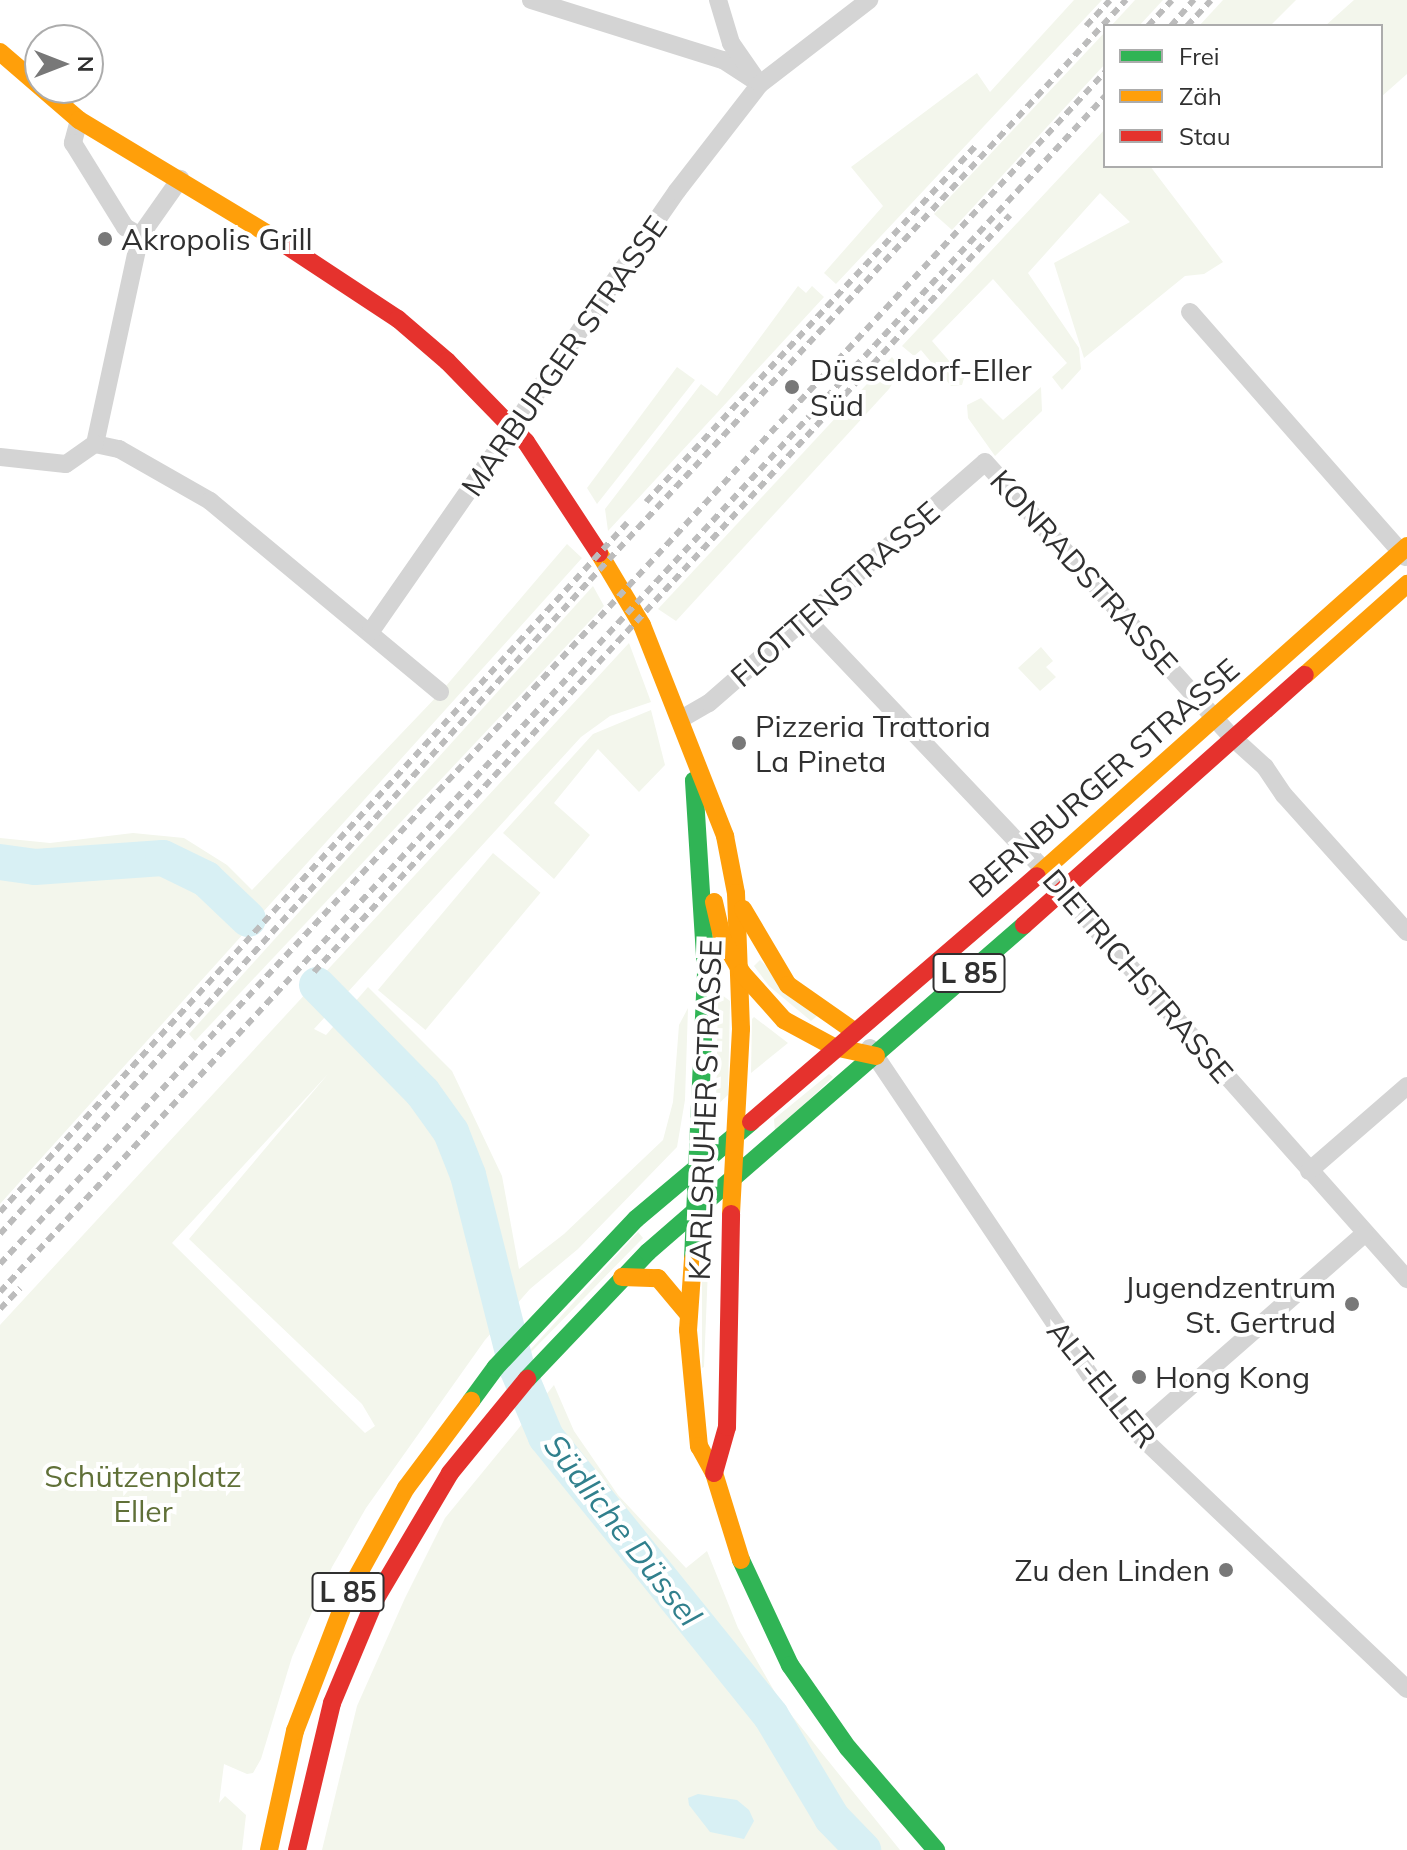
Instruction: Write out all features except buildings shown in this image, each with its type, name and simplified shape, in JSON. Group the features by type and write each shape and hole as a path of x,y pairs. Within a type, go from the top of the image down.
{"main road":[{"name":"KARLSRUHER STRASSE","path":"0,52 79,120 180,179 398,319 514,427 575,511 642,625 725,836 736,893 742,973 725,1330 727,1427 714,1473"},
{"name":"BERNBURGER STRASSE","path":"834,1047 1405,552"},
{"name":"BERNBURGER STRASSE","path":"876,1056 1407,584"},
{"name":"KARLSRUHER STRASSE","path":"691,755 700,841 706,1025 689,1315 699,1446 714,1473 746,1578 790,1665 848,1748 936,1850"},
{"path":"700,841 722,938 742,973 784,1020 834,1047 876,1056"},
{"path":"736,893 754,935 788,985 854,1031"},
{"name":"L 85","path":"269,1850 295,1731 348,1593 406,1488 496,1367 531,1326 700,1162 834,1047"},
{"name":"L 85","path":"297,1850 332,1703 375,1600 450,1473 507,1400 622,1277 876,1056"},
{"path":"622,1277 658,1278 689,1315"}],"street":[{"path":"531,0 723,60 760,84"},
{"path":"718,0 731,43 760,84"},
{"name":"MARBURGER STRASSE","path":"371,631 677,191 760,84 869,0"},
{"path":"79,120 73,143 125,227 140,236"},
{"path":"0,457 66,464 95,444 140,236 180,179"},
{"path":"1190,312 1405,552"},
{"path":"95,444 119,449 210,501 371,631 440,692"},
{"name":"FLOTTENSTRASSE","path":"681,719 701,709 807,620 985,462"},
{"name":"KONRADSTRASSE","path":"985,462 1233,738 1265,767 1284,795 1407,932"},
{"name":"DIETRICHSTRASSE","path":"807,620 1042,868 1407,1279"},
{"name":"ALT-ELLER","path":"854,1031 876,1056 1052,1325 1137,1433 1407,1689"},
{"path":"1309,1171 1407,1086"},
{"path":"1137,1433 1364,1234"}],"green space":[{"path":"1074,0 1102,0 836,284 824,273 883,206 851,167 977,73 990,92"},
{"path":"1135,0 1163,0 1141,24 1113,24"},
{"path":"1223,0 1296,0 1272,24 1201,24"},
{"path":"1354,0 1407,0 1407,74 1383,95 1383,24 1327,24"},
{"path":"1103,34 1103,66 952,230 934,214"},
{"path":"1103,131 1103,168 1152,168 1223,262 1204,274 1185,276 1084,358 1054,263 1130,222 1100,193 1028,273 1079,348 1081,369 1062,390 1052,377 1067,363 993,279 932,341 964,378 962,385 951,386 921,350 914,356 902,346"},
{"path":"798,286 806,293 812,286 824,297 608,531 605,509 701,384 717,396"},
{"path":"892,357 902,369 889,389 676,621 658,609"},
{"path":"677,367 695,380 597,504 587,488"},
{"path":"1041,387 1042,411 995,456 968,418 967,405 981,398 1003,420"},
{"path":"567,544 582,558 0,1204 0,838 50,843 133,833 184,838 227,865 252,890 440,693"},
{"path":"593,586 604,606 195,1041 189,1034"},
{"name":"Schützenplatz Eller","path":"629,643 651,702 610,716 581,737 314,1029 326,1035 368,987 452,1071 502,1176 519,1269 564,1234 663,1140 673,1102 679,1025 688,1008 685,1100 677,1147 578,1249 530,1289 485,1340 366,1508 332,1567 292,1657 261,1759 253,1773 247,1774 224,1764 219,1803 225,1796 246,1815 242,1850 0,1850 0,1325","holes":["328,1074 189,1239 362,1404 375,1426 365,1433 172,1243"]},
{"path":"1041,647 1053,661 1046,667 1056,677 1040,691 1018,668"},
{"path":"651,710 665,765 639,792 598,749 554,803 590,835 554,879 503,833 593,734"},
{"path":"493,853 540,893 425,1030 378,990"},
{"path":"760,960 817,1016 811,1021 769,986 754,966"},
{"path":"722,995 730,1001 728,1095 716,1106 718,998"},
{"path":"754,1017 788,1043 751,1073 752,1019"},
{"path":"829,1074 833,1077 775,1132 774,1119"},
{"path":"638,1232 643,1238 531,1352 530,1350"},
{"path":"709,1244 704,1367 702,1368 702,1250"},
{"path":"554,1385 574,1431 618,1495 686,1568 707,1551 738,1628 780,1701 900,1850 322,1850 357,1706 405,1598 445,1518"}],"water":[{"path":"698,1794 737,1800 749,1810 754,1821 744,1839 710,1832 689,1805 688,1798"}],"waterway":[{"name":"Südliche Düssel","path":"0,862 35,867 163,858 206,879 248,919"},
{"name":"Südliche Düssel","path":"317,985 423,1093 451,1132 468,1175 517,1368 546,1437 771,1716 832,1818 863,1850"}],"railway":[{"path":"1086,26 1110,0"},
{"path":"1104,24 1126,0"},
{"path":"1150,24 1172,0"},
{"path":"1173,24 1194,0"},
{"path":"1189,24 1211,0"},
{"path":"0,1234 590,580 1103,25"},
{"path":"0,1264 1103,74"},
{"path":"0,1292 1103,98"},
{"path":"646,502 975,147"},
{"path":"314,972 1010,215"},
{"path":"0,1212 627,523"},
{"path":"0,1309 20,1288"}],"traffic: fast":[{"path":"693,1259 706,972 694,780"},
{"path":"527,1379 648,1252 1024,925"},
{"path":"471,1401 496,1367 636,1219 751,1122"},
{"path":"741,1560 790,1665 848,1748 936,1850"}],"traffic: slow":[{"path":"0,52 79,120 278,240"},
{"path":"1037,876 1407,546"},
{"path":"599,553 642,625 725,836 736,893 741,1029 731,1214"},
{"path":"1305,675 1407,584"},
{"path":"714,902 722,938 742,973 784,1020 834,1047 876,1056"},
{"path":"743,909 788,985 854,1031"},
{"path":"693,1259 688,1330 699,1446 714,1473 741,1560"},
{"path":"622,1277 658,1278 689,1315"},
{"path":"269,1850 295,1731 348,1593 406,1488 471,1401"}],"traffic: jam":[{"path":"278,240 398,319 447,361 526,442 599,553"},
{"path":"1024,925 1305,675"},
{"path":"751,1122 1037,876"},
{"path":"714,1473 727,1427 731,1214"},
{"path":"297,1850 332,1703 375,1600 450,1473 527,1379"}],"place":[{"name":"Akropolis Grill","path":"105,239"},
{"name":"Düsseldorf-Eller Süd","path":"792,387"},
{"name":"Pizzeria Trattoria La Pineta","path":"739,743"},
{"name":"Jugendzentrum St. Gertrud","path":"1352,1304"},
{"name":"Hong Kong","path":"1139,1377"},
{"name":"Zu den Linden","path":"1226,1570"}]}
